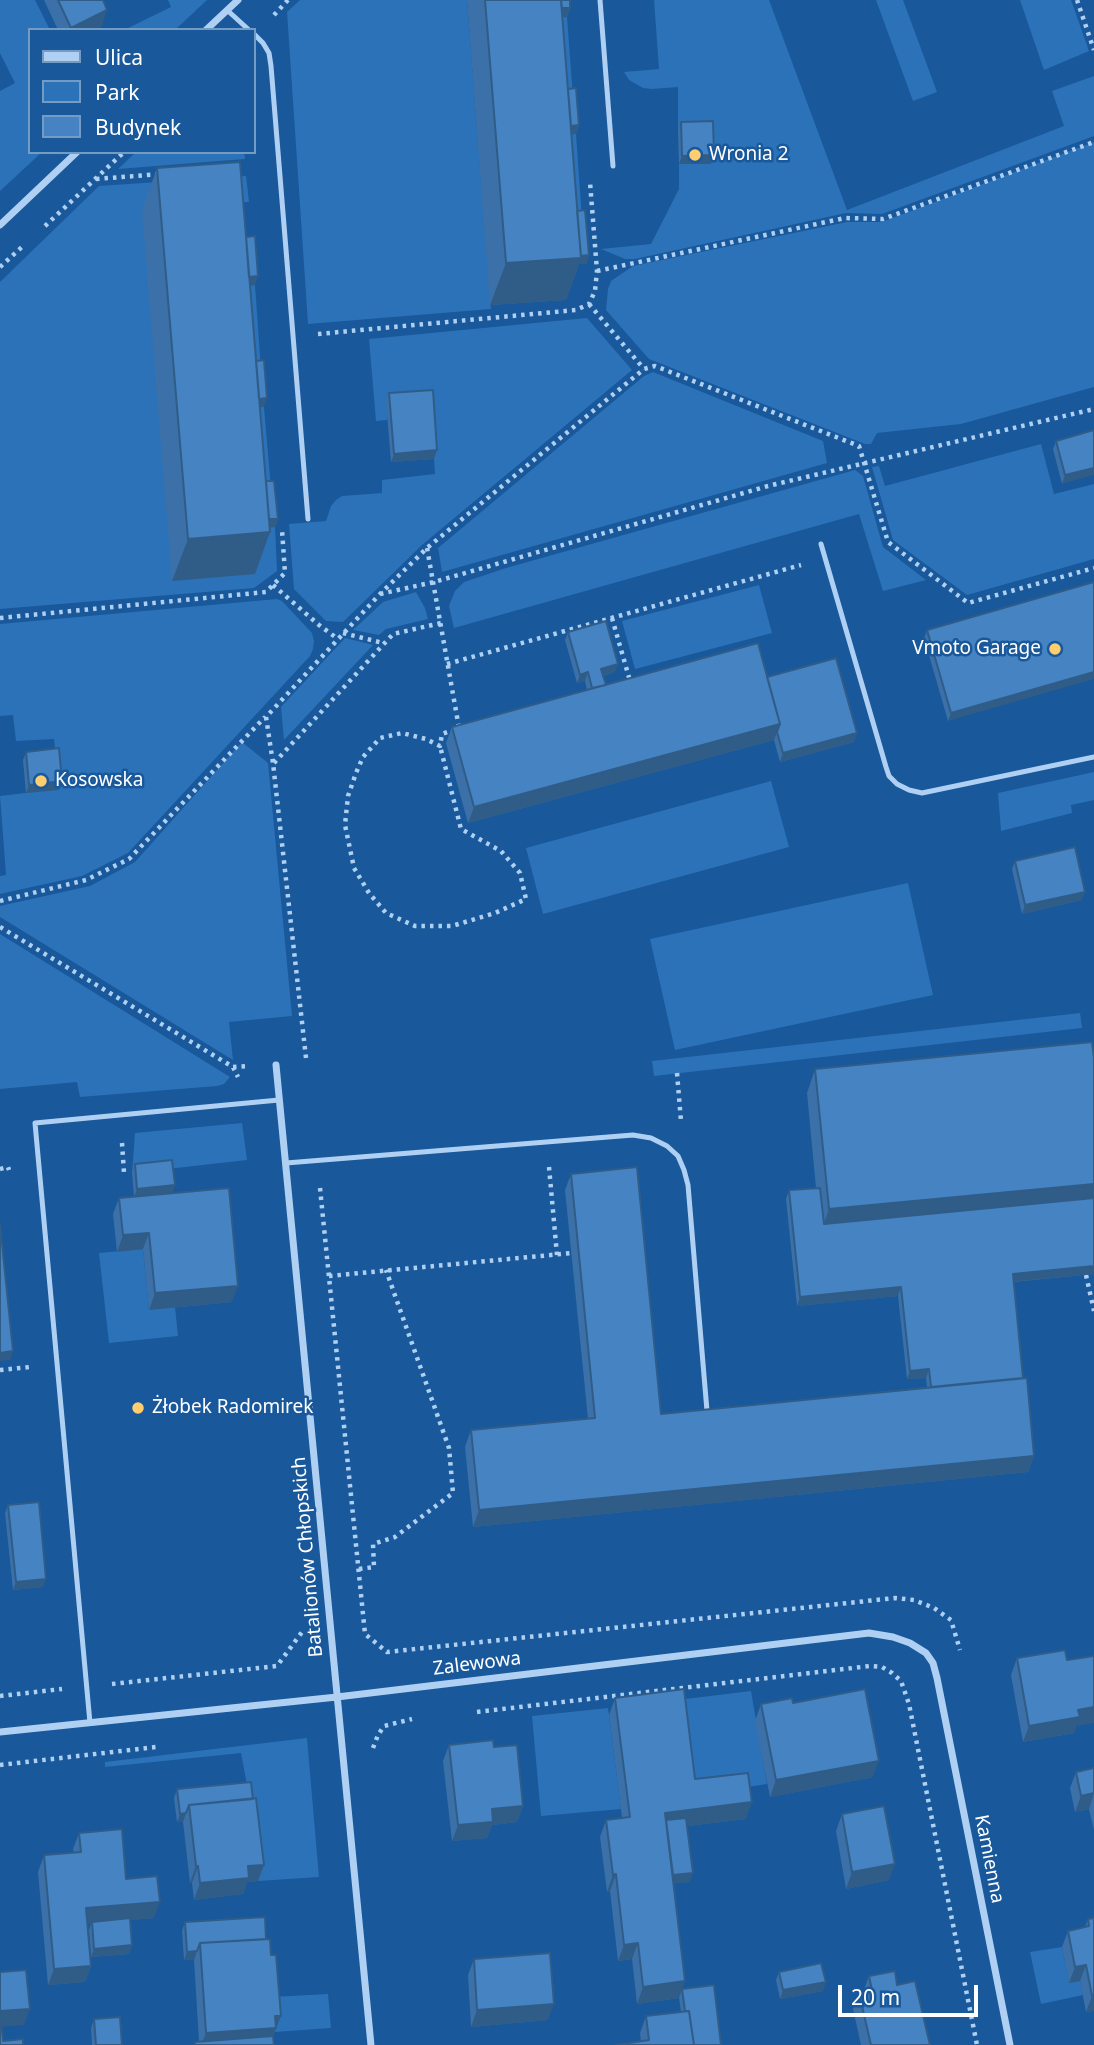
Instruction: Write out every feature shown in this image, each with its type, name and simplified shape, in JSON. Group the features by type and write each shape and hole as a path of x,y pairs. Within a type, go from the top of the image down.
{"street":[{"path":"208,28 238,0"},
{"path":"0,225 75,154"},
{"name":"Batalionów Chłopskich","path":"276,1065 371,2045"},
{"name":"Zalewowa","path":"0,1732 337,1697 869,1633 893,1637 926,1653 933,1663 937,1678"},
{"name":"Kamienna","path":"937,1678 1010,2045"}],"lane":[{"path":"600,0 613,166"},
{"path":"227,10 247,28"},
{"path":"256,36 263,43 271,66 308,519"},
{"path":"821,544 886,767 889,776 897,784 922,793 1094,757"},
{"path":"90,1723 35,1123 279,1100"},
{"path":"286,1163 634,1135 652,1138 667,1146 678,1156 688,1185 707,1411"}],"path":[{"path":"1077,0 1094,50"},
{"path":"597,271 845,218 883,219 1094,142"},
{"path":"44,226 122,154"},
{"path":"95,179 162,174"},
{"path":"584,239 594,239"},
{"path":"0,267 26,243"},
{"path":"293,336 576,310 589,304 644,369"},
{"path":"0,901 86,880 129,859 379,594 427,548 644,369 655,366 859,446 888,542 968,603 1094,568"},
{"path":"379,594 434,582 768,486 1094,409"},
{"path":"0,618 266,592 285,573 282,521"},
{"path":"427,548 459,728 442,734 440,746 461,829 501,851 520,873 526,899 495,913 452,926 415,926 386,913 369,893 354,867 345,825 348,796 363,757 380,738 402,733 440,746"},
{"path":"447,664 825,558"},
{"path":"273,585 338,639"},
{"path":"612,618 631,686"},
{"path":"266,716 273,764 393,634 442,623"},
{"path":"343,633 383,643"},
{"path":"0,927 233,1067 249,1103"},
{"path":"547,1142 557,1255"},
{"path":"329,1276 572,1253"},
{"path":"359,1569 374,1567 373,1544 395,1537 453,1493 449,1448 386,1270"},
{"path":"1086,1275 1094,1311"},
{"path":"0,1370 31,1367"},
{"path":"353,1505 365,1634 387,1652 895,1598 934,1608 951,1620 960,1652"},
{"path":"0,1696 277,1666 306,1625"},
{"path":"471,1713 870,1666 882,1667 892,1673 901,1681 909,1704 977,2045"},
{"path":"374,1761 373,1748 384,1726 416,1719"},
{"path":"0,1765 160,1747"}],"green space":[{"path":"0,0 35,0 49,28 28,28 28,154 40,154 0,191 0,91 15,83 0,53"},
{"path":"168,0 207,0 177,28 128,28 171,7"},
{"path":"300,0 467,0 491,309 308,324 287,12"},
{"path":"654,0 769,0 847,210 1064,126 1052,91 1094,76 1094,136 882,214 846,213 625,259 601,249 651,244 679,189 679,164 710,164 678,131 678,87 643,88 629,80 624,72 659,69"},
{"path":"876,0 903,0 937,92 913,101"},
{"path":"1020,0 1071,0 1089,51 1044,70"},
{"path":"567,17 573,97 550,98 544,18"},
{"path":"576,134 582,219 559,221 553,136"},
{"path":"1094,142 1094,387 961,424 877,433 871,444 865,444 649,359 606,310 611,281 633,266 847,222 882,222"},
{"path":"134,154 244,154 245,159 118,169"},
{"path":"246,176 249,202 225,203 251,529 275,527 277,571 254,588 0,609 0,282 99,186"},
{"path":"255,285 261,369 238,371 231,287"},
{"path":"587,318 632,370 422,545 343,622 326,621 294,589 289,524 326,521 336,500 342,496 382,493 382,480 435,474 434,459 387,401 387,420 376,421 369,339"},
{"path":"653,372 823,441 827,463 442,572 438,548 644,376"},
{"path":"264,407 271,489 248,491 241,408"},
{"path":"1041,444 1054,494 1094,484 1094,559 967,595 893,540 872,467 879,466 885,486"},
{"path":"855,470 863,476 883,547 926,580 883,591 859,514 454,628 449,606 455,591 464,582"},
{"path":"759,585 772,633 635,669 622,621"},
{"path":"416,592 428,619 386,629 379,635 353,630 383,602"},
{"path":"277,599 312,633 314,641 310,656 128,853 82,876 0,894 0,876 6,875 0,796 59,789 54,739 16,741 13,715 0,716 0,624"},
{"path":"345,638 373,645 284,740 281,707"},
{"path":"242,742 268,763 292,1016 229,1022 233,1060 0,917 0,906 90,886 135,862"},
{"path":"1094,772 1094,800 1071,805 1072,813 1001,831 998,793"},
{"path":"771,781 789,847 543,914 526,848"},
{"path":"908,883 933,995 675,1050 650,939"},
{"path":"0,934 230,1077 224,1084 217,1086 80,1097 77,1082 0,1089"},
{"path":"1080,1013 1082,1028 654,1076 652,1061"},
{"path":"242,1123 247,1160 132,1173 135,1133"},
{"path":"143,1249 149,1309 175,1307 178,1336 109,1343 99,1253"},
{"path":"751,1691 767,1784 689,1796 677,1700"},
{"path":"608,1708 621,1809 541,1816 532,1716"},
{"path":"307,1738 319,1877 258,1881 241,1753 105,1767 105,1762"},
{"path":"1062,1947 1069,1983 1080,1981 1083,1995 1041,2004 1030,1952"},
{"path":"328,1994 331,2028 275,2032 272,1997"}],"building":[{"path":"58,0 103,0 107,10 71,28"},
{"path":"485,0 561,0 581,258 506,263"},
{"path":"561,0 570,0 570,8 562,8"},
{"path":"576,88 579,125 571,126 568,89"},
{"name":"Wronia 2","path":"713,121 714,155 682,156 681,122"},
{"path":"240,162 270,532 188,539 157,168"},
{"path":"585,210 589,255 581,256 577,211"},
{"path":"255,236 258,276 249,277 246,237"},
{"path":"264,360 267,398 259,399 256,361"},
{"path":"433,390 437,450 394,454 389,393"},
{"path":"1094,430 1094,468 1065,475 1056,441"},
{"path":"266,481 274,481 278,519 269,519"},
{"path":"1094,582 1094,672 951,713 927,630"},
{"path":"606,621 618,664 601,669 606,685 592,688 588,672 580,675 568,632"},
{"path":"758,643 780,724 474,807 452,727"},
{"path":"836,658 857,733 783,753 777,732 780,724 767,677"},
{"name":"Kosowska","path":"59,748 62,781 29,785 26,752"},
{"path":"1075,847 1085,892 1025,905 1015,861"},
{"path":"1092,1042 1094,1184 829,1209 815,1069"},
{"path":"172,1160 175,1185 137,1189 135,1164"},
{"path":"637,1167 661,1414 1027,1378 1034,1456 479,1510 471,1430 595,1418 571,1174"},
{"path":"229,1188 238,1286 155,1293 149,1233 123,1235 119,1198"},
{"path":"820,1188 824,1224 1094,1198 1094,1266 1013,1274 1023,1378 931,1387 929,1369 910,1371 901,1287 800,1297 789,1190"},
{"path":"0,1224 13,1351 0,1353"},
{"path":"39,1502 46,1579 16,1582 8,1505"},
{"path":"1065,1650 1067,1660 1094,1656 1094,1707 1078,1710 1080,1717 1029,1726 1017,1658"},
{"path":"684,1689 695,1779 748,1773 752,1802 665,1813 685,1981 643,1987 638,1943 624,1945 616,1874 613,1875 606,1820 630,1817 615,1698"},
{"path":"865,1689 879,1761 776,1780 761,1704 792,1698 793,1703"},
{"path":"493,1740 494,1747 517,1745 523,1806 492,1809 493,1822 458,1825 449,1745"},
{"path":"1094,1768 1094,1793 1081,1796 1076,1772"},
{"path":"251,1782 253,1799 189,1805 186,1813 180,1814 177,1789"},
{"path":"256,1798 264,1865 248,1866 249,1878 200,1883 189,1805"},
{"path":"884,1806 895,1864 852,1872 842,1814"},
{"path":"686,1818 693,1873 673,1875 666,1820"},
{"path":"122,1829 126,1879 157,1876 160,1902 86,1908 91,1966 54,1969 44,1855 81,1852 79,1833"},
{"path":"265,1917 266,1939 200,1943 197,1951 187,1952 185,1922"},
{"path":"130,1918 132,1945 94,1949 92,1922"},
{"path":"1094,1918 1092,1996 1086,1965 1075,1967 1068,1931 1089,1926 1088,1919"},
{"path":"270,1939 271,1955 276,1955 281,2016 275,2016 276,2028 206,2033 200,1943"},
{"path":"550,1953 554,2004 477,2010 474,1959"},
{"path":"821,1963 826,1982 783,1990 779,1972"},
{"path":"26,1970 30,2009 0,2011 0,1972"},
{"path":"895,1971 897,1985 915,1981 930,2045 871,2045 859,1993 872,1990 869,1976"},
{"path":"714,1985 721,2045 694,2045 689,2011 685,2011 682,1989"},
{"path":"0,2011 3,2041 23,2039 23,2045 0,2045"},
{"path":"689,2011 694,2045 616,2045 649,2040 646,2016"},
{"path":"120,2017 122,2045 96,2045 94,2019"},
{"path":"273,2036 274,2045 195,2045 195,2042"}],"place":[{"name":"Wronia 2","path":"695,155"},
{"name":"Vmoto Garage","path":"1055,649"},
{"name":"Kosowska","path":"41,781"},
{"name":"Żłobek Radomirek","path":"138,1408"}]}
